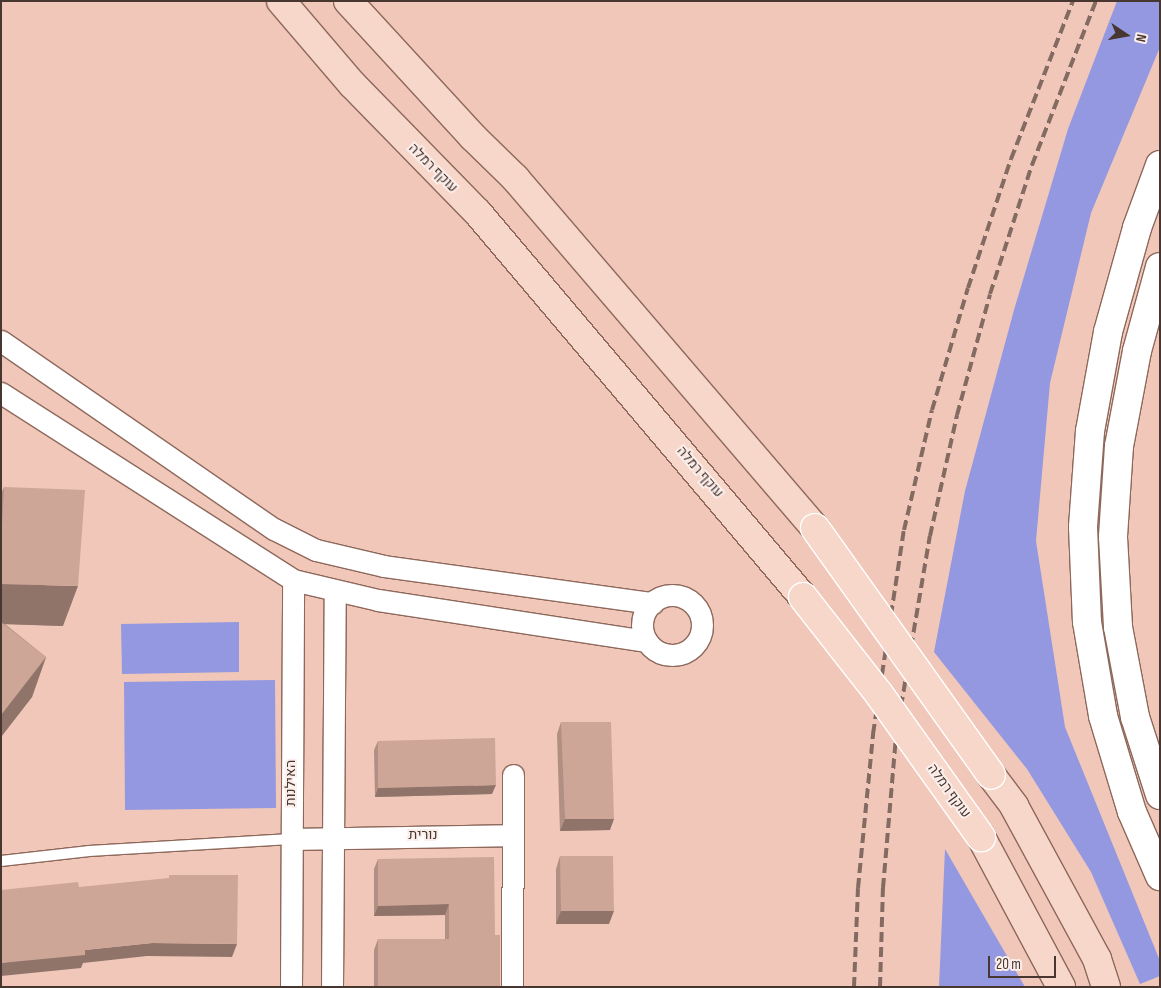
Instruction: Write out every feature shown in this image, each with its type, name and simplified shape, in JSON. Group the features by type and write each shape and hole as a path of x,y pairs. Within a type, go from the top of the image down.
{"main road":[{"name":"עוקף רמלה","path":"281,1 352,84 478,213 803,597 879,694 981,837 1061,987"},
{"path":"348,1 390,50 515,178 815,528 1014,806 1092,950 1106,987"},
{"path":"1160,165 1137,228 1108,332 1090,431 1083,527 1087,622 1103,716 1132,812 1160,876"},
{"path":"1160,267 1136,351 1119,446 1113,537 1118,627 1135,717 1160,795"}],"street":[{"path":"1,341 274,529 316,550 384,566 652,603 669,595 688,599 700,614 701,633 690,649 672,655 662,653 647,641 335,592 293,580 1,393"},
{"name":"האילנות","path":"291,987 293,580"},
{"path":"332,987 335,592"},
{"path":"647,641 642,621 652,603"},
{"path":"512,987 513,775"},
{"name":"נורית","path":"291,839 332,836 513,835"}],"lane":[{"path":"1,861 98,850 291,839"}],"shaded area":[{"path":"1117,1 1160,1 1160,47 1091,213 1050,383 1036,541 1065,727 1160,961 1160,976 1140,984 1091,872 1027,769 934,652 965,491 1014,310 1068,129"},
{"path":"239,622 239,672 122,674 121,624"},
{"path":"275,680 276,808 125,810 124,682"},
{"path":"945,849 1025,987 939,987"}],"building":[{"path":"4,487 85,490 78,586 1,584"},
{"path":"1,622 46,657 1,715"},
{"path":"561,722 611,722 614,819 565,819"},
{"path":"495,738 496,785 378,788 378,741"},
{"path":"560,856 613,856 614,911 561,911"},
{"path":"494,857 495,935 500,935 500,987 378,986 378,939 449,939 449,904 378,906 378,859"},
{"path":"169,875 238,875 237,944 152,943 85,950 85,955 1,963 1,890 78,882 79,887 169,878"}],"railway":[{"path":"854,987 858,888 873,734 904,530 932,410 968,288 1011,159 1073,1"},
{"path":"880,987 883,888 896,736 930,536 957,415 990,294 1032,165 1096,1"}]}
